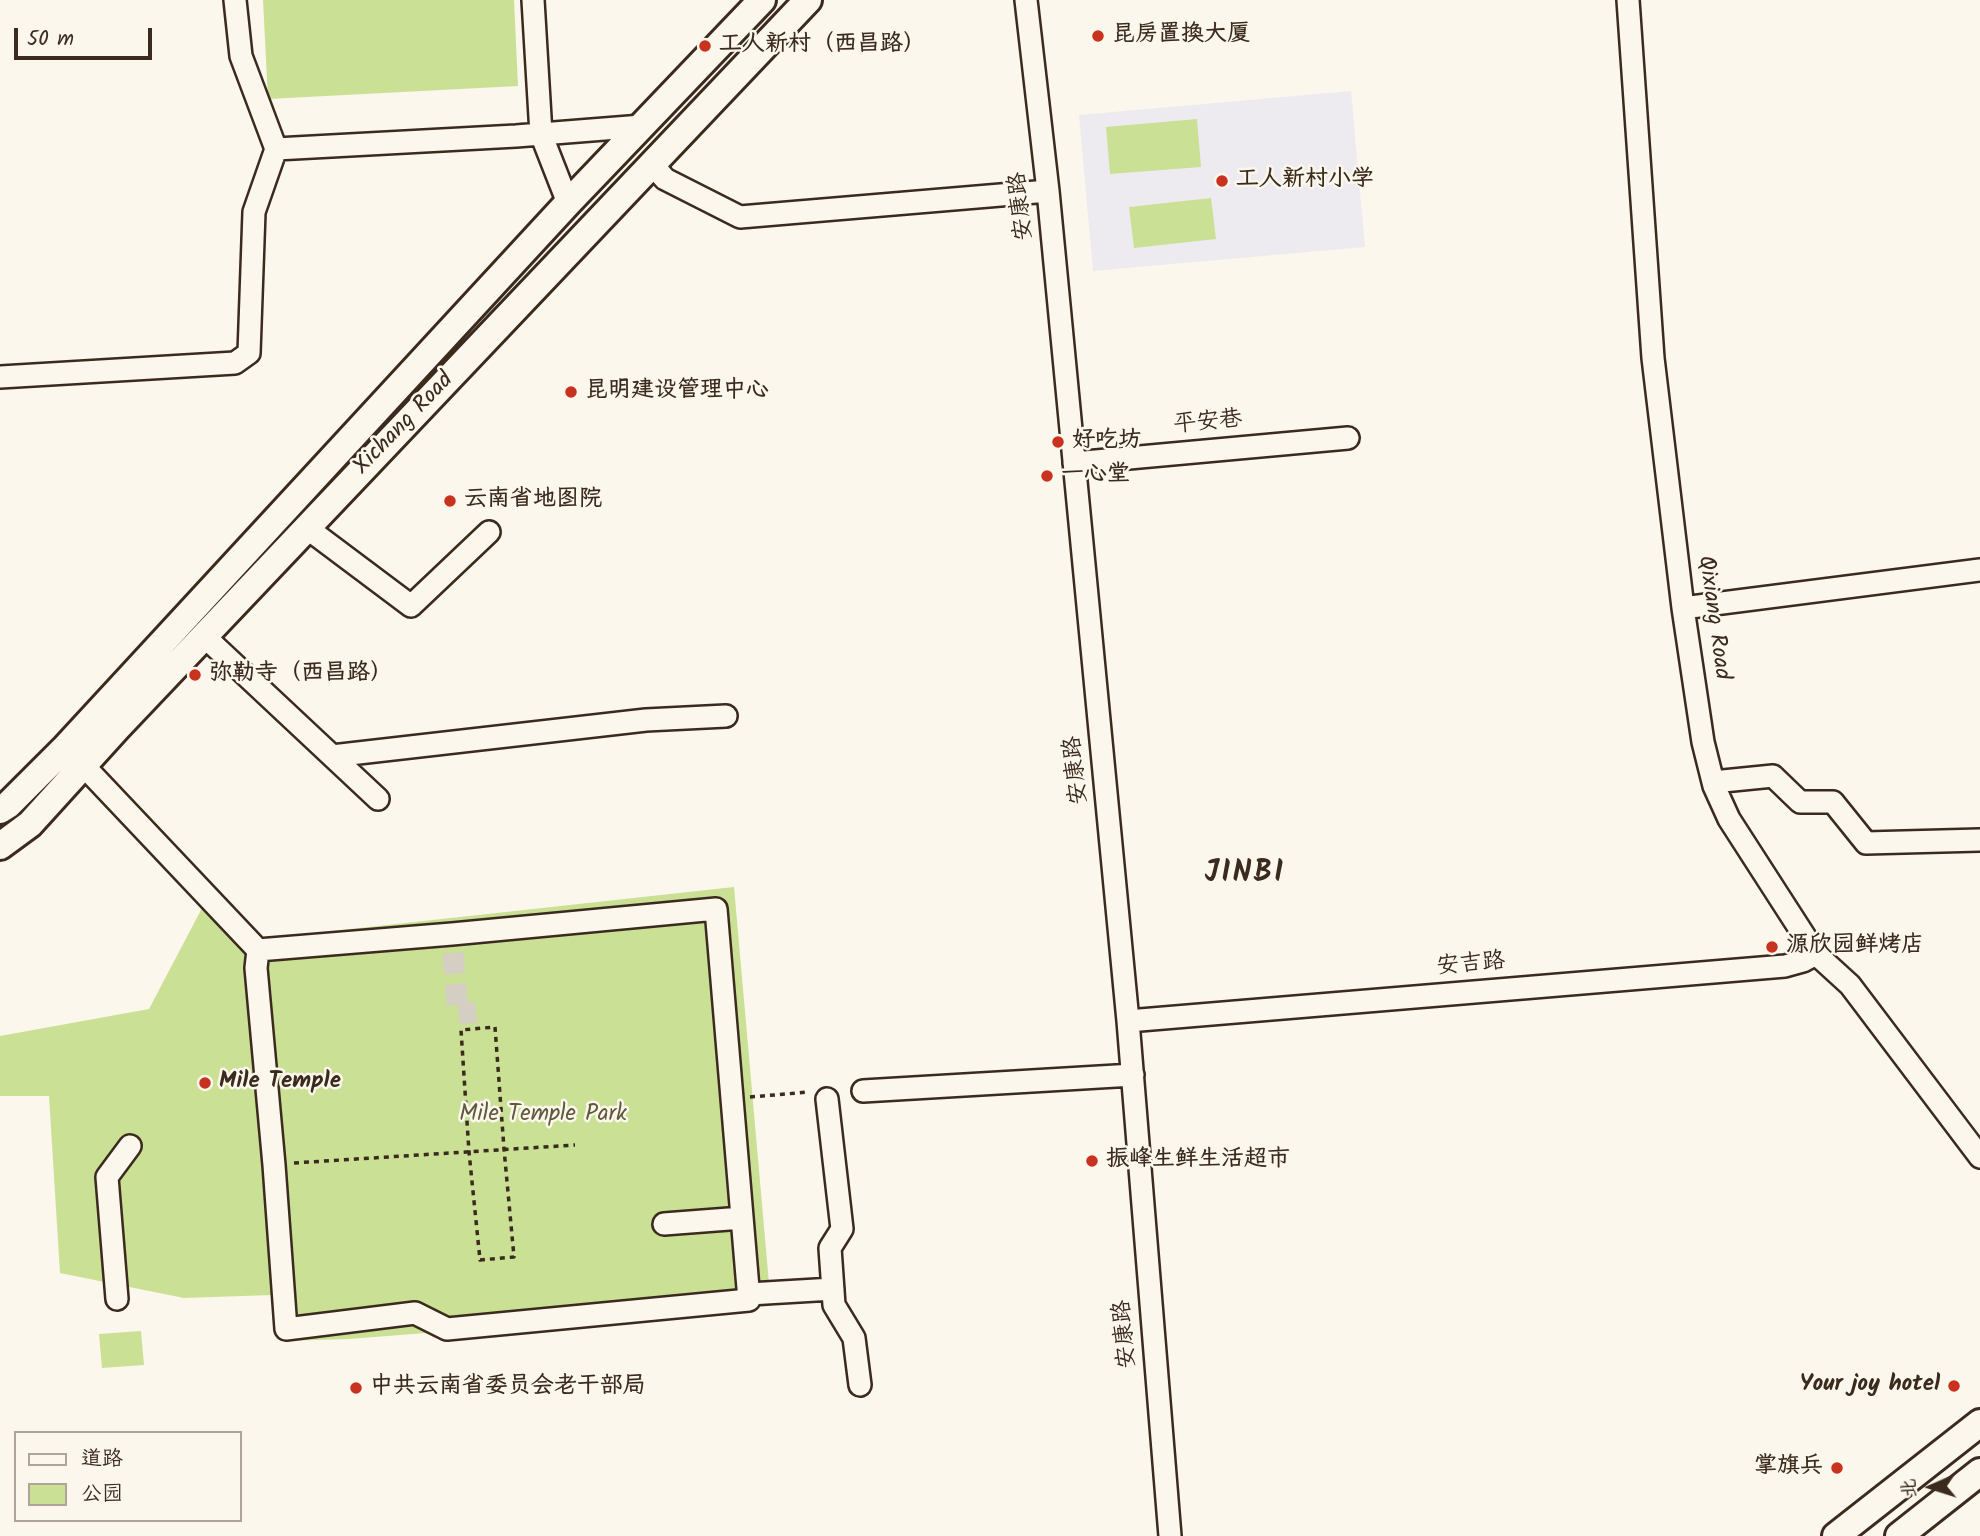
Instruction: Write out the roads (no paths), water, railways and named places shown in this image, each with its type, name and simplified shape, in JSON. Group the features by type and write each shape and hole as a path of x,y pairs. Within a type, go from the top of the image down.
{"main road":[{"name":"Xichang Road","path":"0,810 64,749 568,203 762,0"},
{"name":"Xichang Road","path":"0,846 30,824 204,636 808,0"},
{"path":"1836,1536 1980,1423"},
{"path":"1899,1536 1980,1472"}],"street":[{"path":"0,377 235,363 249,354 254,212 276,149 241,56 235,0"},
{"path":"533,0 541,134 568,203"},
{"name":"安康路","path":"1026,0 1048,191 1128,1021 1170,1536"},
{"name":"Qixiang Road","path":"1628,0 1653,358 1683,608 1703,742 1713,782 1729,819 1816,954 1850,985 1980,1157"},
{"path":"276,149 541,134 642,125"},
{"path":"652,164 665,178 740,217 1048,191"},
{"name":"平安巷","path":"1074,463 1348,438"},
{"path":"307,528 411,606 489,531"},
{"path":"1683,608 1980,570"},
{"path":"204,636 378,799"},
{"path":"332,756 646,720 726,716"},
{"path":"83,765 258,950 453,943 716,909 750,1300 447,1329 415,1313 286,1329 256,968 258,950"},
{"path":"1713,782 1773,776 1800,802 1833,802 1866,843 1980,840"},
{"name":"安吉路","path":"1128,1021 1785,966 1816,954"},
{"path":"863,1091 1133,1075"},
{"path":"819,1096 842,1229 830,1248 834,1305 854,1338 860,1385"},
{"path":"117,1299 107,1177 131,1146"},
{"path":"664,1224 743,1219"},
{"path":"749,1294 833,1289"}],"tunnel":[{"path":"453,953 458,1014 476,1012"}],"place":[{"name":"昆房置换大厦","path":"1098,36"},
{"name":"工人新村（西昌路）","path":"705,46"},
{"name":"工人新村小学","path":"1222,181"},
{"name":"昆明建设管理中心","path":"571,392"},
{"name":"好吃坊","path":"1058,442"},
{"name":"一心堂","path":"1047,476"},
{"name":"云南省地图院","path":"450,501"},
{"name":"弥勒寺（西昌路）","path":"195,675"},
{"name":"源欣园鲜烤店","path":"1772,947"},
{"name":"Mile Temple","path":"205,1083"},
{"name":"振峰生鲜生活超市","path":"1092,1161"},
{"name":"Your joy hotel","path":"1954,1386"},
{"name":"中共云南省委员会老干部局","path":"356,1388"},
{"name":"掌旗兵","path":"1837,1468"}],"district":[{"name":"JINBI","path":"1245,876"}],"park label":[{"name":"Mile Temple Park","path":"543,1116"}]}
